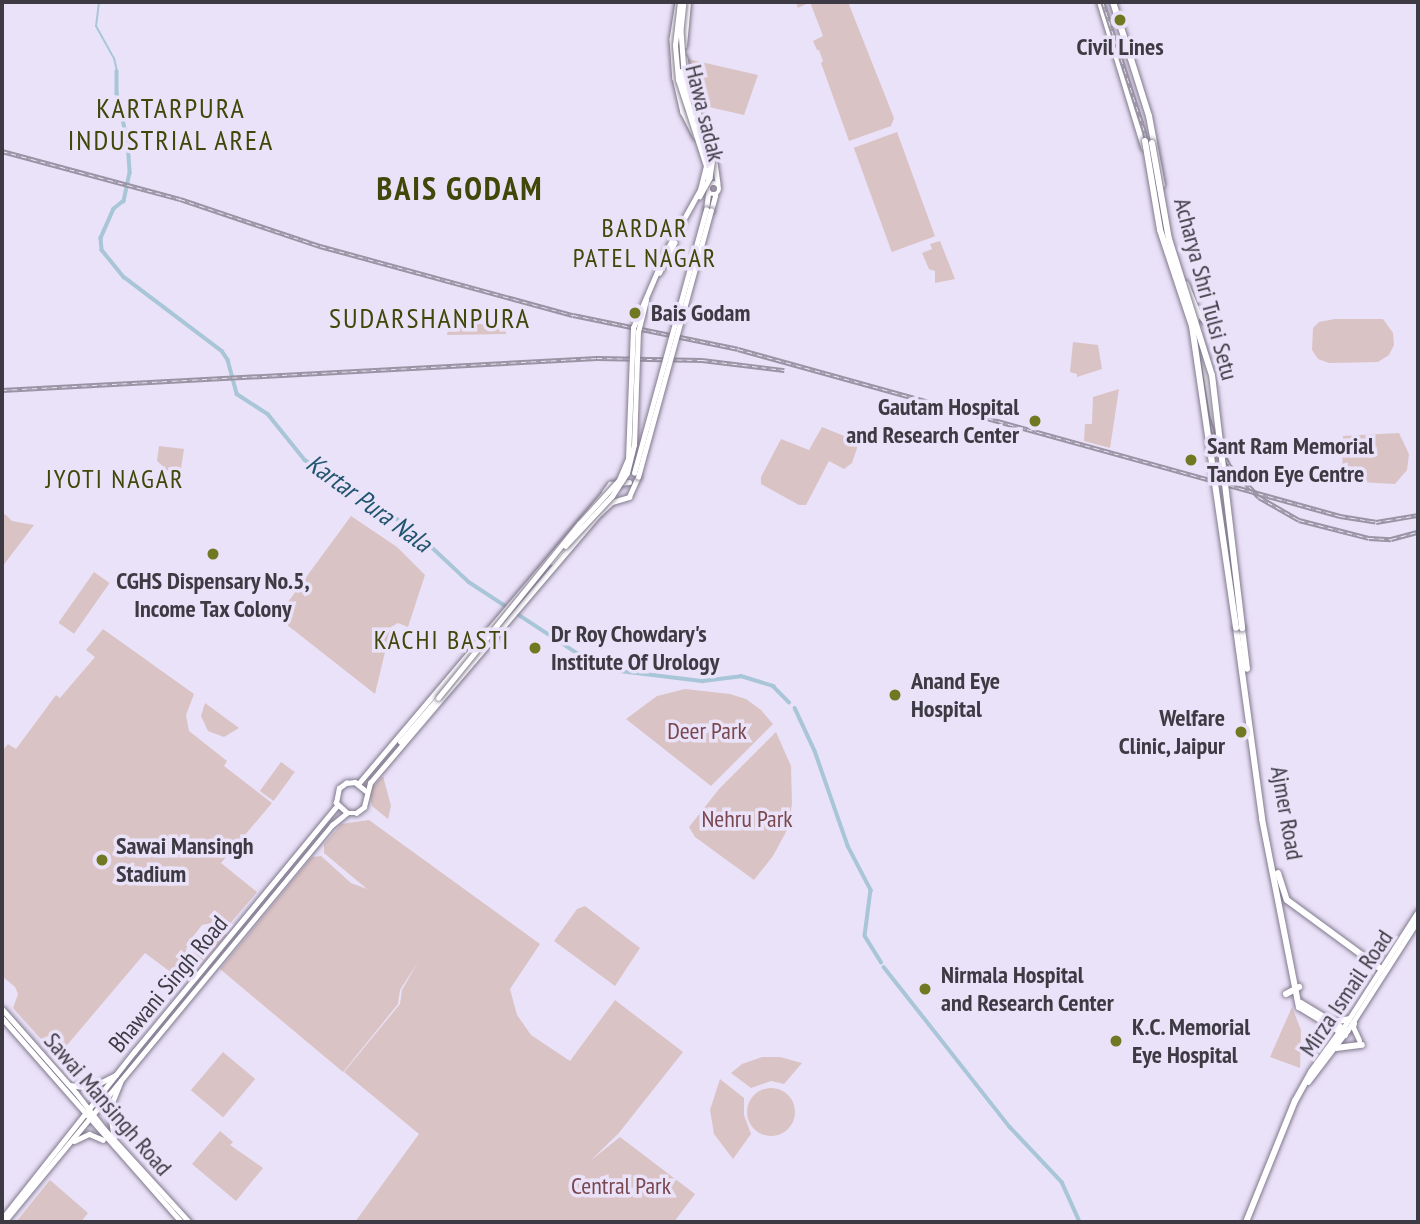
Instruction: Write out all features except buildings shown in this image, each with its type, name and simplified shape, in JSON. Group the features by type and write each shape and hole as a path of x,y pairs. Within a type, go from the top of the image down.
{"highway":[{"path":"1101,2 1143,142 1159,230 1196,333 1218,475"},
{"name":"Acharya Shri Tulsi Setu","path":"1101,2 1145,141 1160,230 1192,326 1218,475 1239,631"},
{"path":"1111,2 1149,116 1174,249 1195,309 1196,333"},
{"name":"Acharya Shri Tulsi Setu","path":"1111,2 1152,144 1169,239 1212,375 1223,458 1218,475"},
{"path":"1150,184 1162,183"},
{"path":"1195,309 1205,321"},
{"name":"Ajmer Road","path":"1239,631 1266,824 1298,987"},
{"path":"1283,902 1296,908 1381,969"},
{"path":"1296,908 1288,910 1286,916 1301,1005 1344,1031"},
{"path":"1286,994 1298,987"},
{"path":"1330,1023 1349,1019"},
{"path":"1330,1023 1333,1047 1361,1042"},
{"name":"Mirza Ismail Road","path":"1246,1222 1303,1086 1344,1031"}],"main road":[{"name":"Hawa sadak","path":"683,2 685,58 714,156 718,184"},
{"name":"Hawa sadak","path":"683,2 672,39 673,63 683,112 704,161 702,179 708,191 708,210"},
{"path":"683,2 675,31 675,61 684,103 705,157 700,190"},
{"path":"366,792 359,783 350,782 339,788 335,798 338,806 347,813 356,813 364,807 366,792 565,546 612,496 627,474 634,445 638,332 642,312 687,215 703,191 712,170 710,146 684,71 681,31 683,2"},
{"path":"394,746 438,698 624,472 631,431 634,328 666,251 708,176 709,157 682,79 678,35 680,16"},
{"path":"693,132 705,128"},
{"path":"524,599 612,502 629,497 636,487 636,475 708,210 715,196 721,191 718,184 712,183 708,191 715,196"},
{"path":"629,482 636,475"},
{"path":"359,783 394,746 612,483 629,482 636,487"},
{"path":"605,492 605,498 612,502"},
{"name":"Bhawani Singh Road","path":"3,1221 338,806"},
{"path":"181,1222 118,1148 111,1133 109,1115 118,1078 332,825 347,813"},
{"name":"Mirza Ismail Road","path":"1344,1031 1356,1016 1381,969 1418,911"},
{"name":"Mirza Ismail Road","path":"1344,1031 1349,1019 1418,920"},
{"name":"Sawai Mansingh Road","path":"2,1009 65,1081 87,1114 189,1222"},
{"path":"1356,1016 1353,1027 1361,1042"},
{"path":"2,1018 87,1114"},
{"path":"65,1081 76,1088 90,1088 118,1078"},
{"name":"Bhawani Singh Road","path":"3,1221 92,1119 118,1078"},
{"path":"74,1141 85,1135 96,1135 118,1148"}],"green space":[{"path":"796,2 810,2 798,8"},
{"path":"810,2 848,2 894,118 891,126 849,141 821,63 823,61 813,41 823,36"},
{"path":"688,59 758,75 744,115 709,107 698,99"},
{"path":"897,132 935,236 892,252 854,148"},
{"path":"940,241 955,279 935,283 935,271 929,269 922,253 932,249 930,244"},
{"path":"451,316 506,331 506,334 447,335"},
{"path":"1335,319 1383,319 1393,333 1394,345 1389,355 1378,362 1329,363 1318,359 1312,350 1313,328 1319,322"},
{"path":"1073,342 1098,345 1102,369 1077,377 1077,374 1070,372"},
{"path":"1119,389 1110,448 1084,441 1085,424 1092,424 1093,397"},
{"path":"822,427 859,442 852,463 844,469 829,461 806,505 799,505 761,484 761,477 781,439 809,450"},
{"path":"1399,433 1409,454 1407,470 1395,484 1342,481 1343,436"},
{"path":"159,446 184,449 180,475 176,478 157,461"},
{"path":"5,514 12,521 34,525 2,567 2,518"},
{"path":"351,516 397,547 425,575 408,627 398,623 391,627 375,694 277,617"},
{"path":"94,572 110,583 74,634 58,623"},
{"path":"103,629 194,694 186,715 189,731 227,761 224,766 272,803 221,863 257,892 226,928 212,923 202,925 188,943 185,954 191,967 180,979 145,953 57,1057 13,1008 18,994 15,987 2,976 2,751 8,744 16,749 56,695 60,698 95,657 86,650"},
{"name":"Deer Park","path":"685,689 730,694 746,699 761,710 773,724 711,786 626,719 657,696"},
{"path":"205,703 239,728 224,737 208,731 201,716"},
{"name":"Nehru Park","path":"776,732 791,766 792,804 787,830 773,856 754,880 695,837 689,827 719,789"},
{"path":"281,762 295,772 274,801 260,791"},
{"path":"383,776 391,806 388,819 372,806 369,791"},
{"name":"Central Park","path":"369,820 540,944 510,989 517,1015 531,1035 570,1061 615,1000 683,1052 618,1134 590,1161 620,1137 695,1194 674,1222 355,1222 419,1134 344,1072 400,1004 402,990 418,962 400,990 398,1004 343,1072 220,969 312,857 321,856 351,883 367,889 324,853 324,844 341,824"},
{"path":"585,906 640,948 615,986 554,941 577,909"},
{"path":"206,935 227,935 200,966 194,954 197,945"},
{"path":"1292,1007 1301,1030 1300,1068 1270,1057"},
{"path":"223,1052 255,1079 223,1117 191,1090"},
{"path":"762,1057 780,1057 802,1063 784,1084 771,1081 751,1088 731,1073 742,1064"},
{"path":"720,1079 744,1098 744,1115 751,1134 733,1159 714,1134 710,1110"},
{"path":"771,1088 788,1095 795,1112 788,1129 771,1136 754,1129 747,1112 754,1095"},
{"path":"220,1131 233,1142 230,1145 263,1168 236,1201 192,1164"},
{"path":"50,1180 88,1213 81,1222 16,1222"}],"waterway":[{"path":"99,2 96,26 114,58 117,71"},
{"name":"Kartar Pura Nala","path":"117,71 117,93 128,142 130,173 124,201 114,209 101,238 102,250 124,277 222,351 228,360 237,394 268,414 305,460 381,507 420,536 469,582 577,653 620,671 703,681 741,676 773,686 789,702"},
{"path":"795,708 815,751 848,846 871,890 865,936 881,962"},
{"path":"884,967 1010,1127 1062,1182 1080,1222"}],"railway":[{"path":"1103,2 1145,133 1162,230 1193,327 1208,416 1229,465 1259,497 1299,520 1369,538 1391,539 1418,532"},
{"path":"2,151 180,199 320,246 573,315 738,349 1340,516 1376,522 1418,515"},
{"path":"2,390 597,358 702,360 784,370"}],"place":[{"name":"Civil Lines","path":"1120,20"},
{"name":"Bais Godam","path":"635,313"},
{"name":"Gautam Hospital and Research Center","path":"1035,421"},
{"name":"Sant Ram Memorial Tandon Eye Centre","path":"1191,460"},
{"name":"CGHS Dispensary No.5, Income Tax Colony","path":"213,554"},
{"name":"Dr Roy Chowdary's Institute Of Urology","path":"535,648"},
{"name":"Anand Eye Hospital","path":"895,695"},
{"name":"Welfare Clinic, Jaipur","path":"1241,732"},
{"name":"Sawai Mansingh Stadium","path":"102,860"},
{"name":"Nirmala Hospital and Research Center","path":"925,989"},
{"name":"K.C. Memorial Eye Hospital","path":"1116,1041"}],"district":[{"name":"KARTARPURA INDUSTRIAL AREA","path":"171,124"},
{"name":"BAIS GODAM","path":"460,188"},
{"name":"BARDAR PATEL NAGAR","path":"645,243"},
{"name":"SUDARSHANPURA","path":"430,318"},
{"name":"JYOTI NAGAR","path":"115,479"},
{"name":"KACHI BASTI","path":"442,640"}]}
